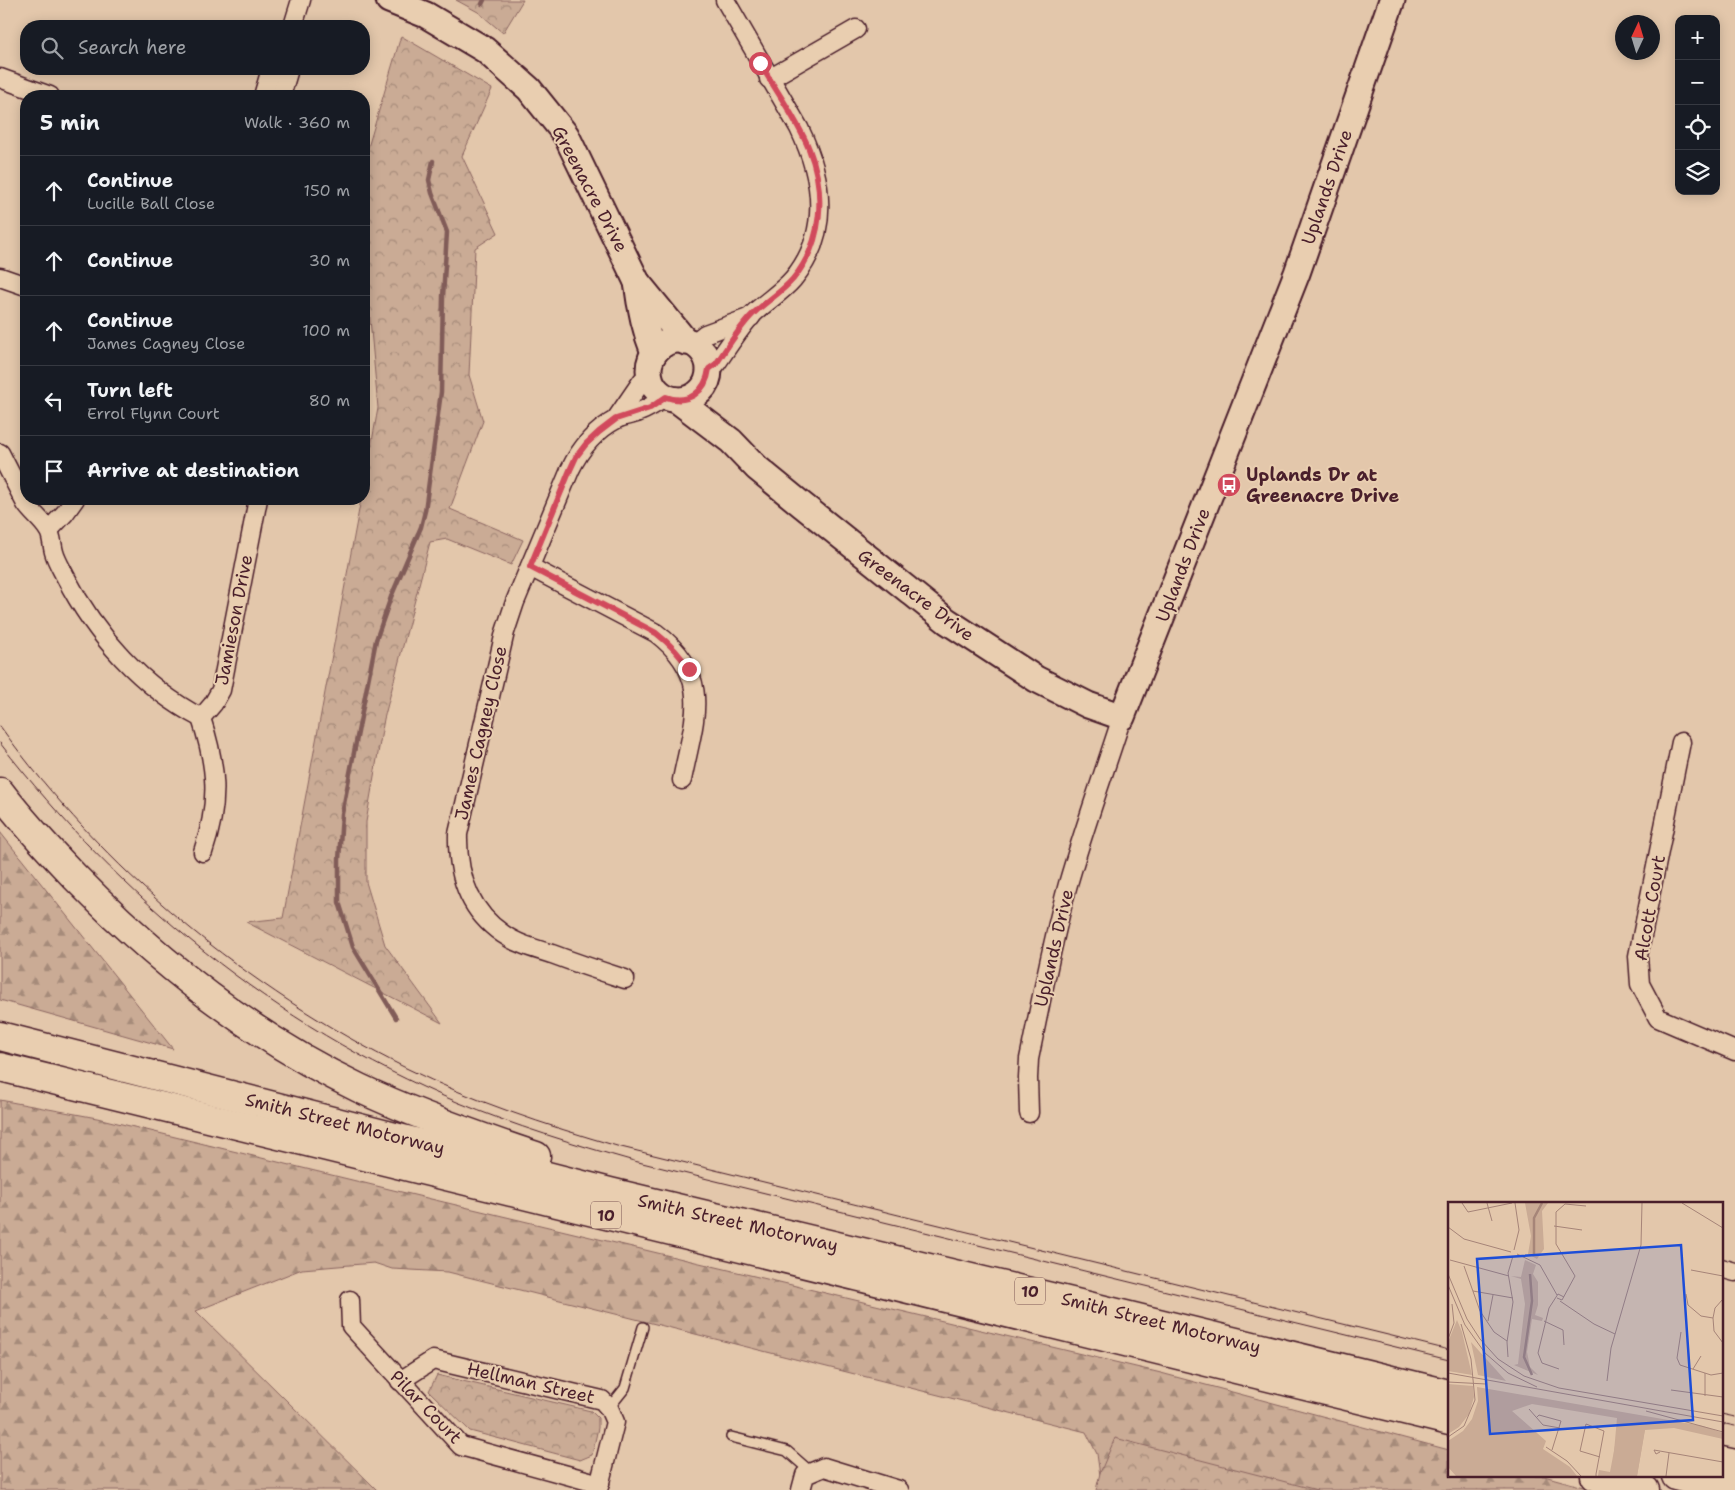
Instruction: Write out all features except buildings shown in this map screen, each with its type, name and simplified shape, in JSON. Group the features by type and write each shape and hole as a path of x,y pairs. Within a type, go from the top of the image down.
{"highway":[{"path":"0,792 54,855 106,908 151,950 192,984 248,1024 300,1057 358,1088 445,1125 568,1166 610,1192"},
{"name":"Smith Street Motorway","path":"0,1036 610,1192 1084,1304 1448,1394"},
{"name":"Smith Street Motorway","path":"0,1067 1448,1421"},
{"path":"1336,1393 1384,1418 1448,1436"},
{"path":"1722,1461 1735,1464"},
{"path":"1602,1478 1645,1490"},
{"path":"1684,1478 1732,1490"}],"street":[{"path":"295,20 301,0"},
{"name":"Greenacre Drive","path":"389,0 434,20 485,50 529,89 566,135 637,282 690,343"},
{"path":"706,378 704,355 690,343 668,342 661,347 652,364 652,384 658,392 672,399 692,397 751,317 779,294 794,278 806,260 814,241 820,203 817,178 809,149 799,128 725,0"},
{"name":"Uplands Drive","path":"1029,1113 1029,1059 1054,940 1083,832 1122,717 1297,273 1392,0"},
{"path":"769,79 856,29"},
{"path":"265,90 269,75"},
{"path":"283,90 287,75"},
{"path":"0,78 33,90"},
{"path":"0,277 20,284"},
{"name":"Greenacre Drive","path":"637,282 652,364"},
{"path":"690,343 705,334 751,317"},
{"name":"James Cagney Close","path":"624,979 521,944 503,934 487,921 465,887 460,870 458,852 461,818 505,632 515,602 576,457 586,444 616,419 652,364"},
{"name":"Greenacre Drive","path":"706,378 709,402 731,441"},
{"name":"Greenacre Drive","path":"672,399 731,441 757,468 947,621 1036,679 1088,704 1122,717"},
{"name":"James Cagney Close","path":"616,419 672,399"},
{"path":"0,453 20,492"},
{"path":"27,505 49,530 54,551 62,571 79,602 96,627 140,676 179,706 200,718 211,751 215,790 212,823 203,852"},
{"path":"49,530 70,505"},
{"name":"Jamieson Drive","path":"200,718 213,704 221,690 257,505"},
{"path":"530,567 656,633 681,655 691,676 696,698 695,714 682,780"},
{"name":"Alcott Court","path":"1681,742 1638,956 1640,984 1658,1018 1735,1051"},
{"path":"1722,1268 1735,1272"},
{"name":"Pilar Court","path":"350,1300 351,1326 460,1446 599,1487"},
{"name":"Hellman Street","path":"400,1381 433,1360 602,1400 609,1408 615,1422 599,1487"},
{"path":"801,1490 805,1475 824,1467 899,1490"}],"lane":[{"path":"609,1408 625,1388 643,1328"},
{"path":"731,1437 787,1451 811,1472"}],"green space":[{"path":"456,0 523,0 503,33 478,12"},
{"path":"401,36 492,89 462,156 498,233 475,248 469,375 483,421 450,509 523,540 511,565 447,539 430,542 384,719 366,822 366,882 385,945 442,1023 246,922 283,918 360,505 370,505 370,453 378,408 370,319 370,141"},
{"path":"0,832 173,1049 0,1000"},
{"path":"0,1100 97,1118 1161,1373 1448,1450 1448,1478 1551,1478 1595,1490 1102,1490 1097,1454 1086,1432 448,1272 392,1269 374,1263 302,1269 196,1311 377,1490 0,1490"},
{"path":"437,1375 591,1411 598,1418 598,1428 592,1455 580,1460 470,1431 429,1391"},
{"path":"1115,1438 1317,1490 1096,1490 1100,1473"}],"waterway":[{"path":"482,4 484,0"},
{"path":"396,1018 353,947 339,902 339,860 342,814 376,640 391,597 421,527 425,511 441,392 443,297 447,232 429,180 433,161"}],"tram line":[{"path":"0,726 41,779 85,829 132,877 182,921 235,963 290,1001 347,1037 431,1080 483,1102 536,1121 617,1146 1448,1350"},
{"path":"0,743 47,800 97,854 150,905 205,952 264,996 325,1035 390,1071 457,1102 545,1134 634,1161 1448,1360"},
{"path":"1722,1414 1735,1417"},
{"path":"1722,1423 1735,1426"}],"place":[{"name":"Uplands Dr at Greenacre Drive","path":"1229,485"}],"route":[{"path":"689,669 681,655 656,633 530,567 570,470 576,457 586,444 616,419 650,408 666,397 677,400 687,399 696,395 708,379 709,369 716,364 751,317 779,294 794,278 806,260 814,241 820,203 815,169 809,149 799,128 760,63"}]}
